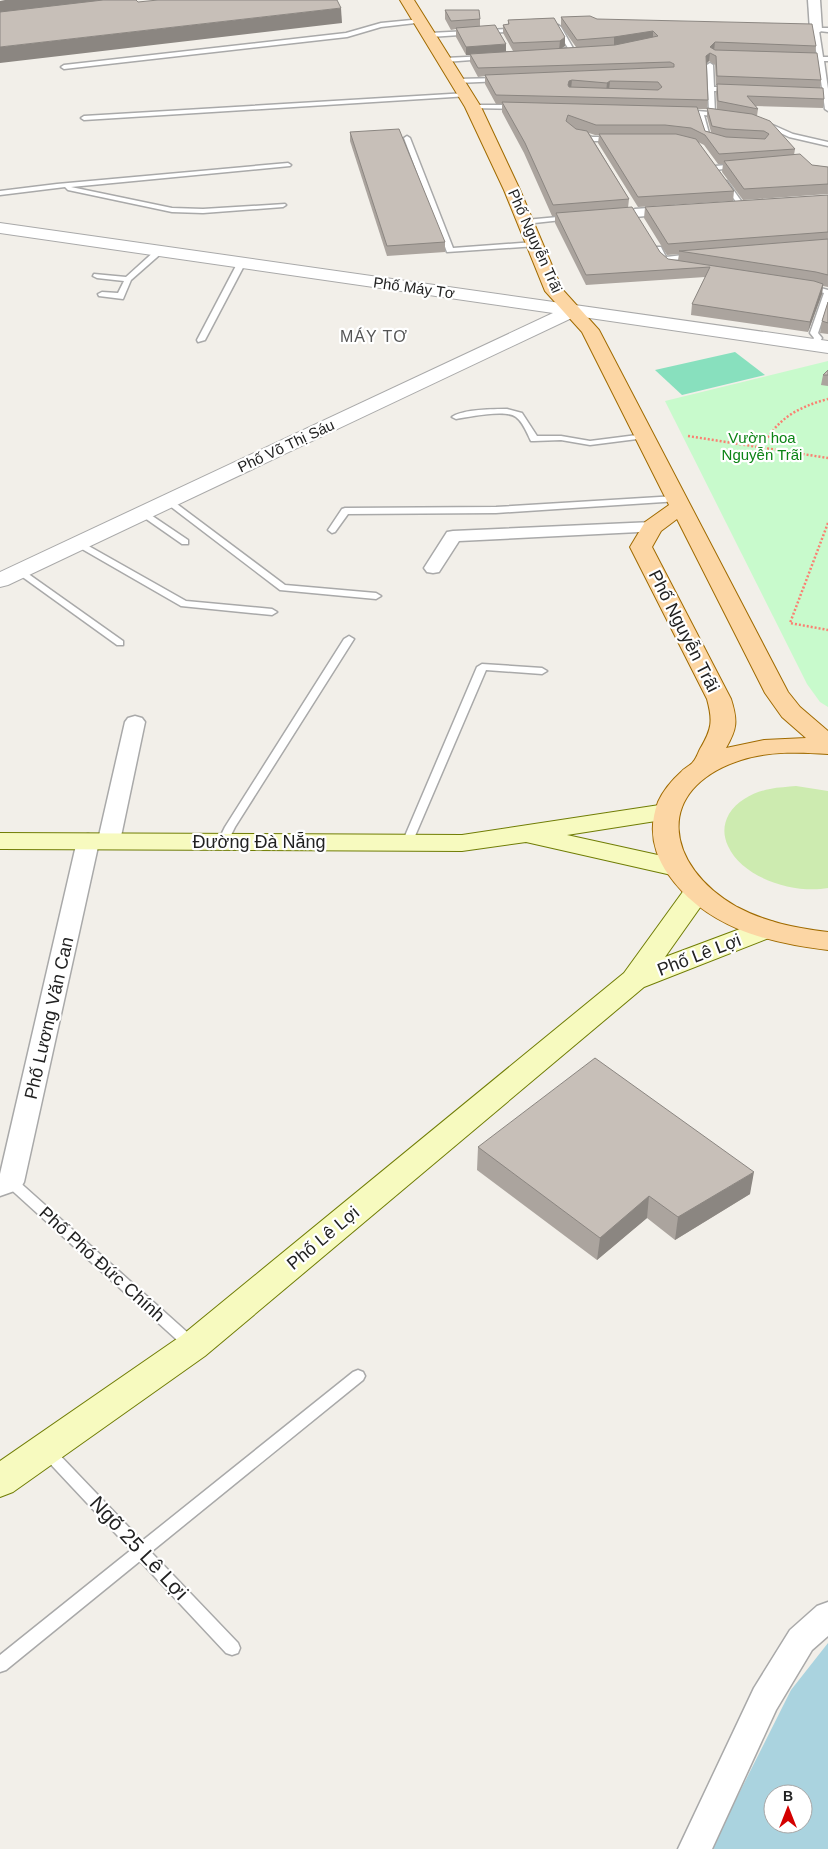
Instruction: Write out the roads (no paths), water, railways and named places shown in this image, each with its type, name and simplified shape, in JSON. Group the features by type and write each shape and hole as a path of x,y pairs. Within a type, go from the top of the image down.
{"main road":[{"name":"Phố Nguyễn Trãi","path":"407,0 466,94 554,291 590,330 777,693 791,712 828,745"},
{"name":"Phố Nguyễn Trãi","path":"678,502 653,527 641,547 714,691 724,716 722,733 702,768"},
{"path":"828,745 795,744 761,747 729,755 702,768 679,788 666,812 664,839 676,867 697,892 727,913 764,929 798,937 828,941"},
{"name":"Đường Đà Nẵng","path":"0,841 462,843 666,812"},
{"name":"Đường Đà Nẵng","path":"518,833 676,867"},
{"name":"Phố Lê Lợi","path":"0,1481 193,1346 634,980 697,892"},
{"name":"Phố Lê Lợi","path":"634,980 764,929"}],"street":[{"path":"814,0 822,30"},
{"path":"722,206 746,205"},
{"path":"633,213 683,209"},
{"name":"Phố Máy Tơ","path":"0,228 572,311 820,343"},
{"name":"Phố Võ Thị Sáu","path":"0,580 572,311"},
{"path":"432,568 453,536 653,527"},
{"name":"Phố Lương Văn Can","path":"6,1184 98,841 135,722"},
{"path":"695,1849 765,1699 801,1640 828,1616"}],"lane":[{"path":"64,67 347,35 381,25 503,30 502,40"},
{"path":"555,51 574,50 558,27"},
{"path":"797,29 822,30 821,58 828,105"},
{"path":"444,58 493,55"},
{"path":"801,58 828,59"},
{"path":"710,65 712,113"},
{"path":"466,94 505,80"},
{"path":"711,89 740,90"},
{"path":"817,92 826,93"},
{"path":"84,118 466,94 526,107"},
{"path":"681,112 731,116"},
{"path":"700,113 707,138 716,140"},
{"path":"758,122 796,138 828,144"},
{"path":"572,132 591,139 620,139"},
{"path":"407,138 450,250 534,244"},
{"path":"591,139 596,147"},
{"path":"710,160 746,205"},
{"path":"0,193 288,165"},
{"path":"715,168 751,165"},
{"path":"57,186 172,210 203,211 283,206"},
{"path":"524,222 581,217"},
{"path":"654,243 664,258 676,267"},
{"path":"102,294 120,296 128,279 160,251"},
{"path":"664,258 702,256"},
{"path":"201,340 242,262"},
{"path":"97,276 128,279"},
{"path":"804,285 828,292 818,325 824,331 820,343"},
{"path":"456,417 473,413 514,412 520,416 534,439 561,438 590,443 645,436"},
{"path":"169,501 283,588 376,596"},
{"path":"332,530 345,511 496,510 678,502"},
{"path":"142,512 185,542"},
{"path":"78,543 184,604 272,612"},
{"path":"20,570 120,643"},
{"path":"224,841 230,827 349,639"},
{"path":"407,842 482,666 542,671"},
{"name":"Phố Phó Đức Chính","path":"6,1184 193,1346"},
{"path":"0,1664 358,1376"},
{"name":"Ngõ 25 Lê Lợi","path":"45,1450 232,1648"}],"water":[{"path":"828,1643 828,1849 711,1849 791,1690"}],"district":[{"name":"MÁY TƠ","path":"374,336"}],"park label":[{"name":"Vườn hoa Nguyễn Trãi","path":"762,446"}]}
